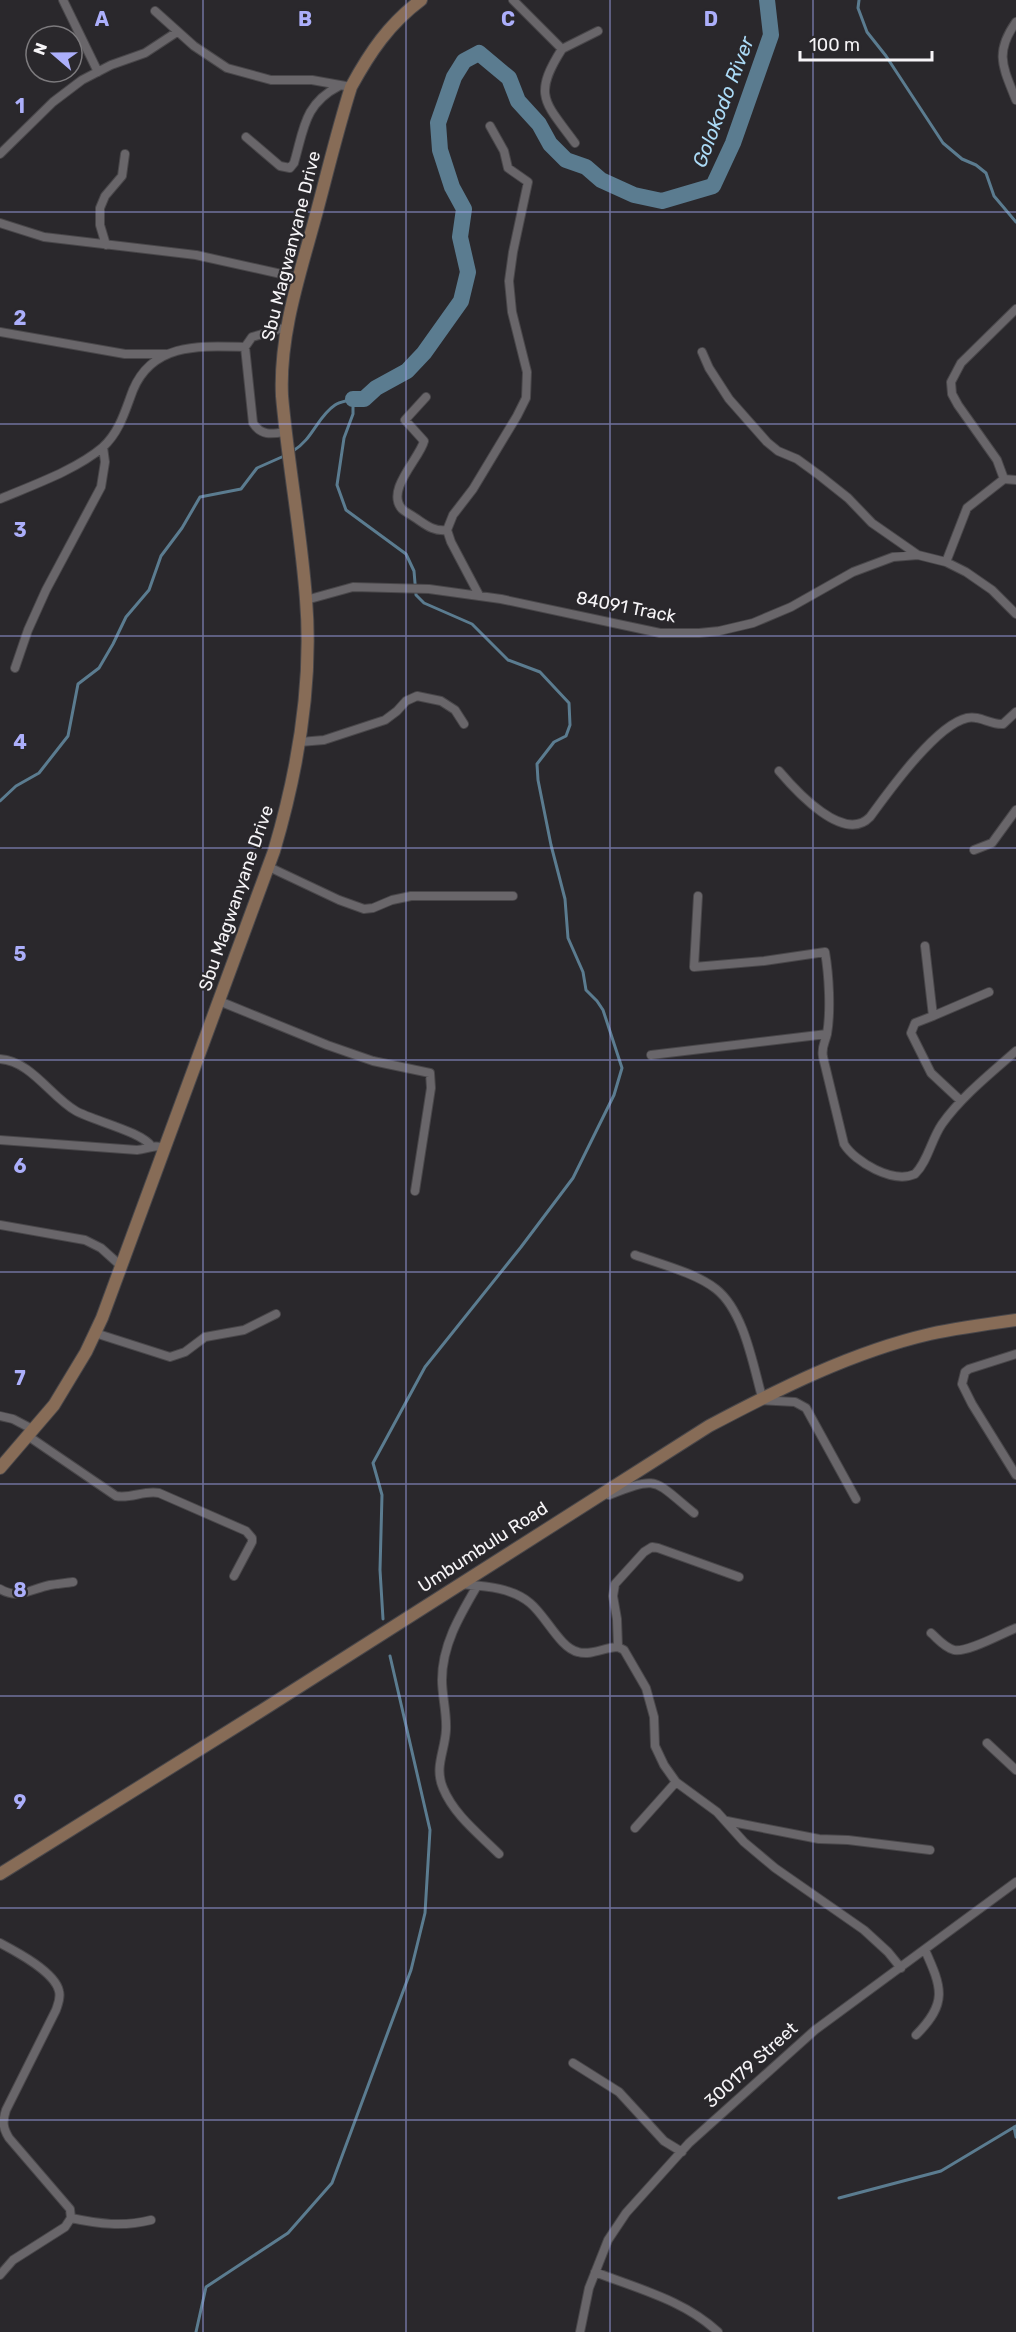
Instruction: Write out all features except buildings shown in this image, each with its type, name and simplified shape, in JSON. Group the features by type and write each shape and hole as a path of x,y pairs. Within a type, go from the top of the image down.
{"main road":[{"name":"Sbu Magwanyane Drive","path":"0,1468 31,1433 70,1378 95,1333 269,867 289,801 300,742 306,683 306,600 285,435 281,385 287,327 345,86 399,17 417,1"},
{"name":"Umbumbulu Road","path":"0,1874 709,1426 760,1399 847,1361 919,1337 1016,1320"}],"street":[{"path":"63,0 98,72"},
{"path":"513,0 562,49"},
{"path":"155,11 177,32 212,59 232,70 271,80 312,80 345,86"},
{"path":"1016,22 1005,40 1001,58 1016,100"},
{"path":"575,143 548,106 544,88 547,74 562,49 598,31"},
{"path":"0,154 62,95 82,80 145,52 177,32"},
{"path":"246,137 277,164 290,168 294,163 302,131 311,109 321,98 345,86"},
{"path":"479,595 447,530 453,515 473,489 522,409 527,385 527,372 512,312 509,281 528,182 508,168 504,151 490,126"},
{"path":"106,245 100,225 100,208 105,196 122,176 125,154"},
{"path":"0,223 44,237 196,255 299,278"},
{"path":"1004,479 997,460 957,405 952,394 951,382 961,363 1016,309"},
{"path":"285,435 262,432 253,423 245,347 252,337 287,327"},
{"path":"0,332 125,354 166,354 194,347 245,347"},
{"path":"702,352 709,368 735,407 767,442 819,475 848,498 872,523 918,555"},
{"path":"0,499 77,464 103,447 120,426 138,381 149,367 166,354"},
{"path":"426,397 405,420 424,441 423,447 405,473 398,490 398,501 402,509 436,531 447,530"},
{"path":"15,668 28,630 46,590 101,487 105,462 103,447"},
{"path":"946,562 967,508 1004,479 1016,480"},
{"name":"84091 Track","path":"306,600 353,587 416,589 479,595 561,610 660,633 677,635 719,632 753,623 791,607 845,576 885,559 918,555 946,562 981,582 1016,614"},
{"path":"300,742 324,741 385,720 406,701 417,696 441,700 455,710 464,724"},
{"path":"778,771 808,801 839,823 856,825 865,823 915,759 956,723 975,717 994,724 1003,724 1016,712"},
{"path":"974,850 992,843 1016,810"},
{"path":"269,867 339,900 364,909 411,896 513,896"},
{"path":"698,896 694,967 764,961 825,952 828,992 827,1034 821,1048 844,1144 851,1155 864,1164 901,1177 911,1176 918,1171 934,1136 961,1101 1016,1051"},
{"path":"925,946 933,1016"},
{"path":"961,1101 943,1087 931,1073 911,1030 914,1024 989,992"},
{"path":"219,1001 373,1061 430,1073 431,1088 415,1191"},
{"path":"651,1055 827,1034"},
{"path":"0,1059 22,1068 73,1110 95,1121 143,1138 152,1147"},
{"path":"0,1140 137,1150 147,1150 152,1147 165,1148"},
{"path":"0,1225 85,1240 101,1248 121,1266"},
{"path":"635,1255 700,1280 717,1290 731,1308 752,1357 760,1399 795,1401 806,1408 856,1499"},
{"path":"95,1333 170,1357 185,1352 204,1336 244,1330 276,1314"},
{"path":"1016,1354 969,1368 965,1372 962,1384 1016,1475"},
{"path":"0,1416 13,1419 116,1496 131,1497 146,1493 159,1493 246,1532 252,1538 252,1542 234,1575"},
{"path":"591,1499 649,1482 663,1487 694,1513"},
{"path":"618,1647 613,1596 615,1584 648,1549 658,1548 739,1577"},
{"path":"0,1589 12,1595 19,1595 49,1585 74,1582"},
{"path":"459,1584 514,1594 530,1603 545,1617 567,1647 573,1651 588,1653 618,1647 627,1654 643,1681 654,1717 656,1746 664,1765 676,1782 727,1821 759,1855 864,1930 888,1952 901,1968"},
{"path":"477,1586 459,1617 443,1662 442,1691 447,1727 438,1770 442,1788 454,1809 499,1854"},
{"path":"931,1633 944,1645 957,1651 1016,1628"},
{"path":"987,1743 1016,1770"},
{"path":"635,1828 676,1782"},
{"path":"727,1821 819,1839 848,1840 930,1850"},
{"name":"300179 Street","path":"580,2332 587,2296 608,2240 626,2213 682,2152 815,2030 1016,1882"},
{"path":"0,1943 42,1969 59,1989 56,2010 6,2110 3,2129 70,2209 70,2221"},
{"path":"916,2036 932,2017 939,1997 940,1987 925,1950"},
{"path":"573,2062 619,2092 664,2141 682,2152"},
{"path":"0,2275 13,2260 70,2221 125,2225 151,2220"},
{"path":"595,2272 677,2303 700,2316 718,2332"}],"waterway":[{"name":"Golokodo River","path":"353,399 364,399 376,388 407,371 424,353 461,301 468,272 460,237 464,209 452,187 440,150 438,123 454,77 464,61 479,53 509,78 518,101 539,124 550,144 566,160 586,167 601,180 634,195 662,201 713,186 733,143 771,35 767,0"},
{"path":"859,0 858,8 867,32 886,56 943,143 962,159 976,165 986,173 994,196 1016,222"},
{"path":"293,451 300,446 329,410 337,404 353,399 353,414 344,438 337,485 346,510 406,554 414,571 416,595 424,603 472,624 508,660 540,672 569,703 570,725 566,736 554,742 537,764 538,780 565,899 568,938 583,972 586,990 603,1010 622,1068 614,1095 573,1178 425,1367 373,1463 382,1495 380,1570 383,1619"},
{"path":"0,801 16,786 39,773 68,736 78,684 99,668 126,617 149,590 161,556 182,528 200,497 241,489 257,468 284,456"},
{"path":"196,2332 206,2287 288,2233 332,2183 411,1970 425,1913 430,1830 390,1656"},
{"path":"839,2198 941,2171 1016,2126"},
{"path":"1014,2127 1016,2137"}]}
